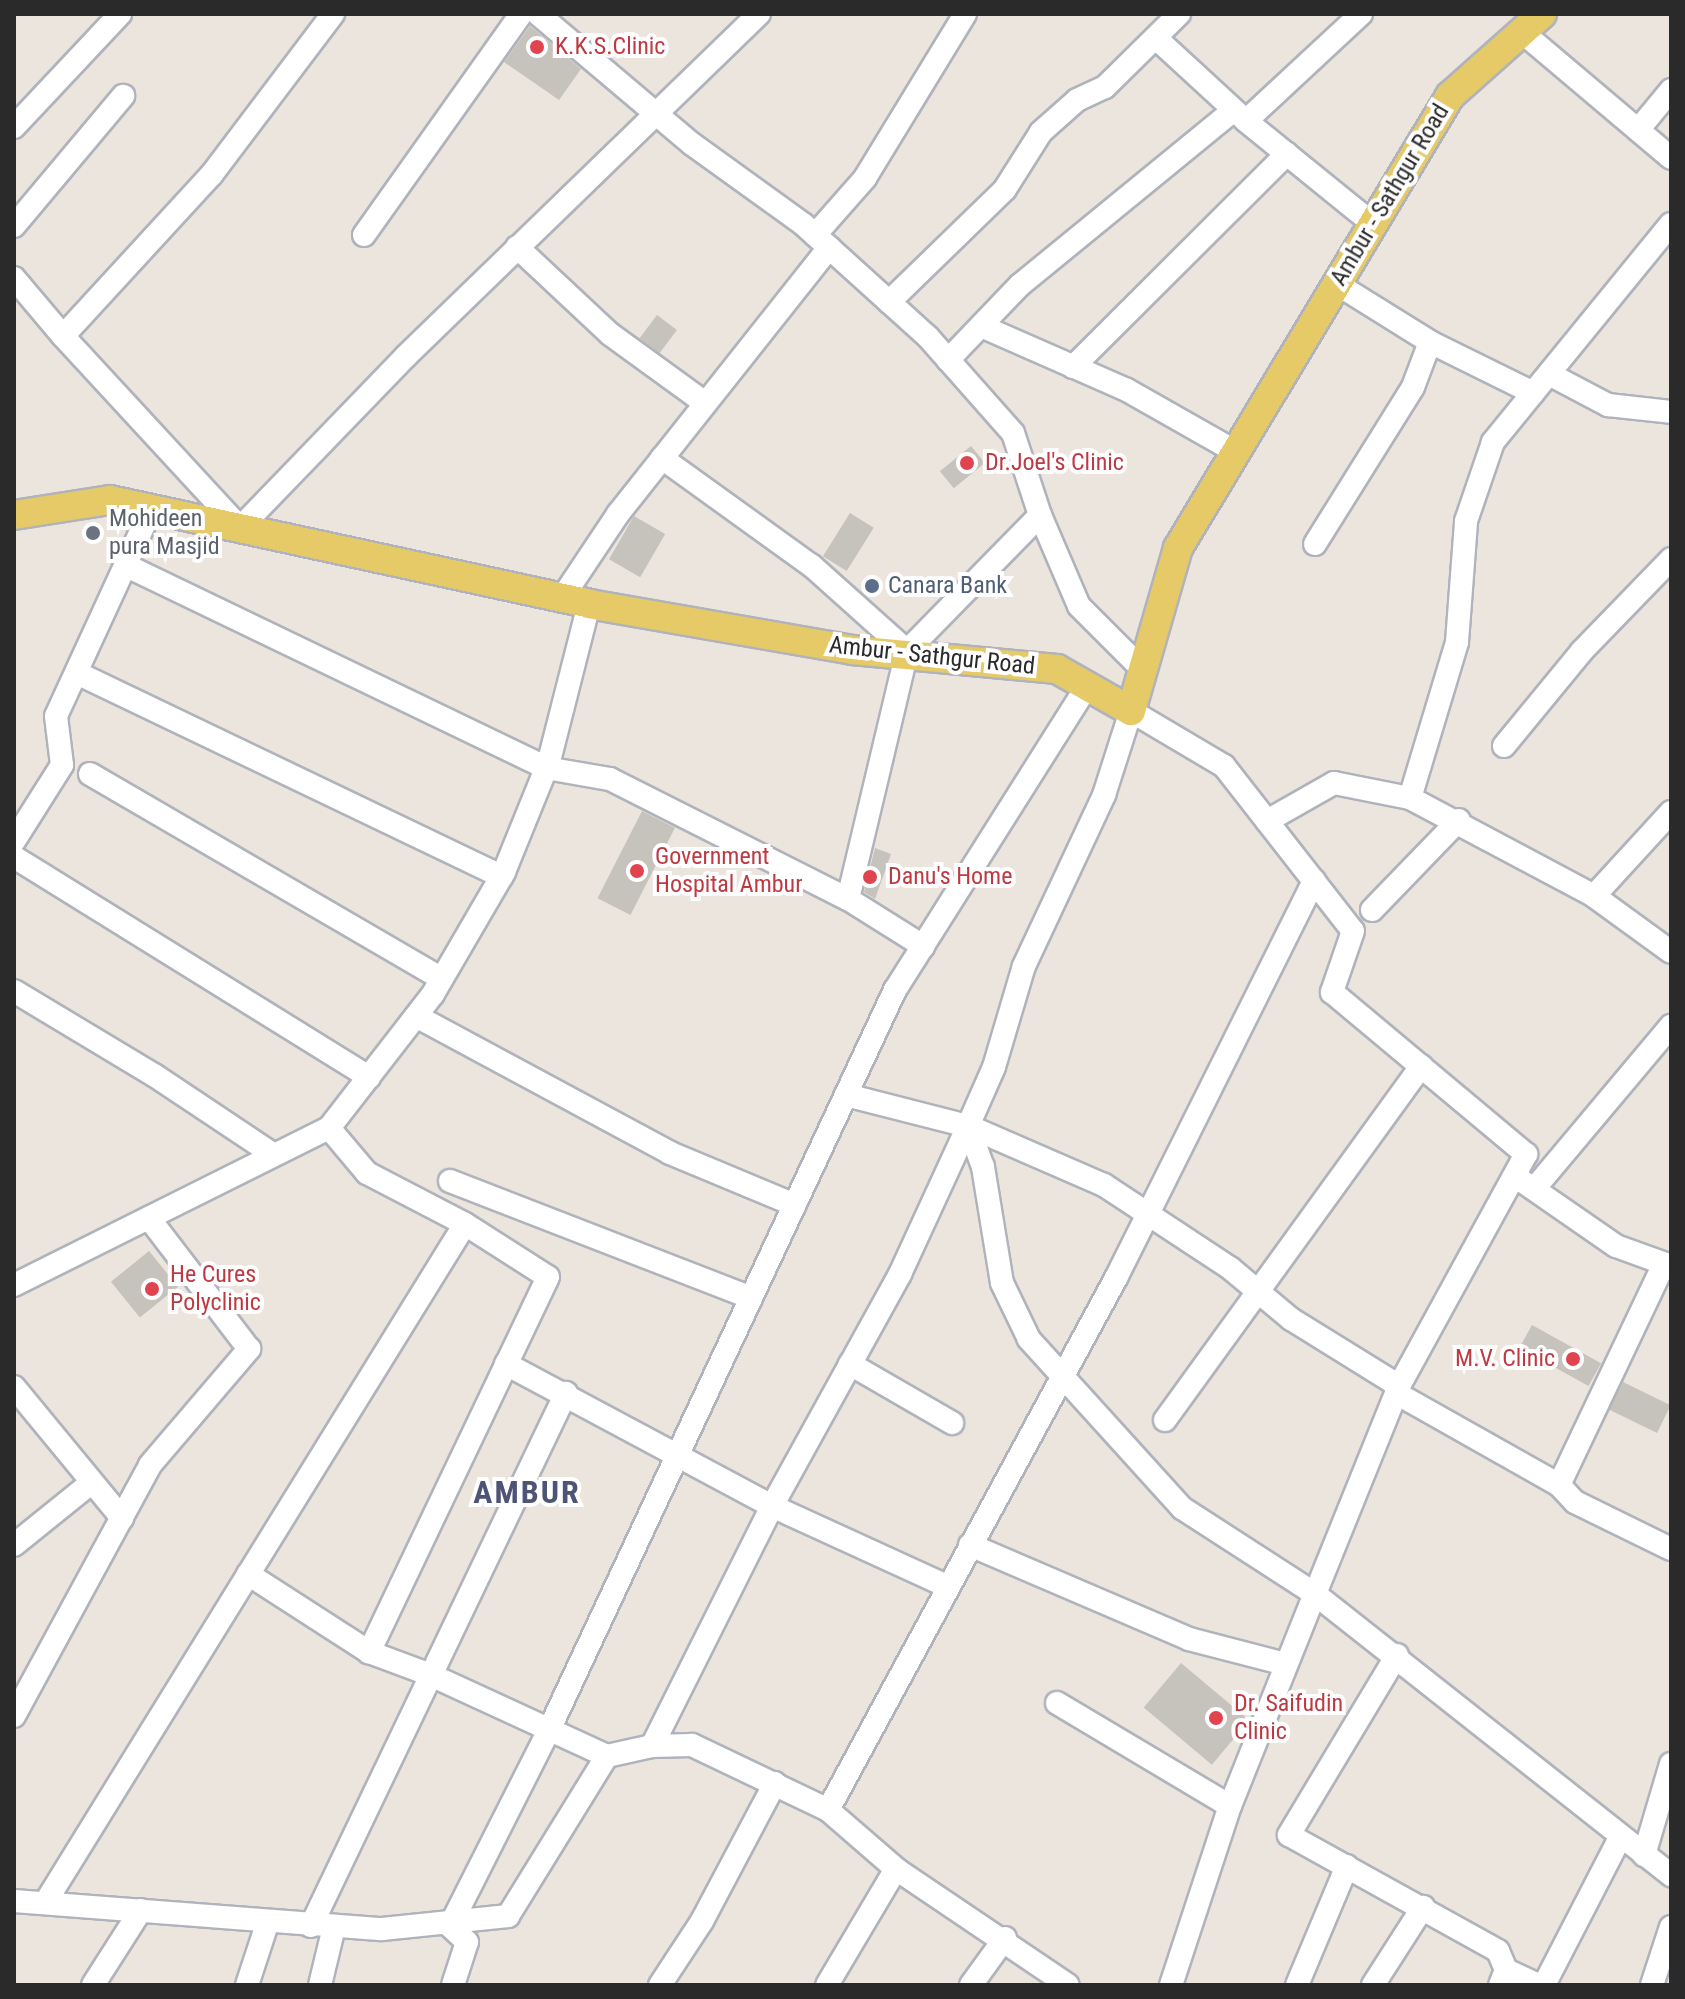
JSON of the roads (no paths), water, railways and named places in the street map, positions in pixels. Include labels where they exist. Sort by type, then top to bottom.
[{"type":"main road","name":"Ambur - Sathgur Road","points":[[14,515],[110,500],[589,604],[852,650],[907,651],[1057,669],[1131,711],[1178,548],[1450,96],[1532,23]]},
{"type":"street","points":[[14,127],[120,14]]},
{"type":"street","points":[[63,336],[212,174],[333,14]]},
{"type":"street","points":[[364,235],[521,14]]},
{"type":"street","points":[[538,14],[562,20],[655,111],[822,241],[948,360],[1013,433],[1040,515],[1079,606],[1141,668]]},
{"type":"street","points":[[14,278],[63,336],[240,528],[517,247],[759,14]]},
{"type":"street","points":[[889,302],[1005,189],[1041,132],[1077,100],[1105,87],[1179,14]]},
{"type":"street","points":[[948,360],[1020,285],[1240,115],[1361,14]]},
{"type":"street","points":[[562,598],[822,241],[865,178],[960,16]]},
{"type":"street","points":[[1532,23],[1638,130],[1671,158]]},
{"type":"street","points":[[1157,39],[1240,115],[1373,224]]},
{"type":"street","points":[[1638,130],[1671,90]]},
{"type":"street","points":[[14,226],[123,96]]},
{"type":"street","points":[[1073,367],[1287,154]]},
{"type":"street","points":[[1410,798],[1457,642],[1466,521],[1493,442],[1671,224]]},
{"type":"street","points":[[517,247],[610,334],[705,403]]},
{"type":"street","points":[[1337,284],[1430,342],[1533,393]]},
{"type":"street","points":[[981,326],[1127,390],[1236,452]]},
{"type":"street","points":[[1315,544],[1396,417],[1430,342]]},
{"type":"street","points":[[1549,374],[1608,405],[1671,412]]},
{"type":"street","points":[[662,458],[812,566],[907,651]]},
{"type":"street","points":[[14,841],[62,765],[56,716],[151,509]]},
{"type":"street","points":[[848,899],[907,651],[1040,515]]},
{"type":"street","points":[[1504,746],[1582,651],[1671,559]]},
{"type":"street","points":[[125,565],[546,768],[610,779],[848,899],[923,946]]},
{"type":"street","points":[[14,1285],[329,1128],[442,979],[502,877],[546,768],[589,604]]},
{"type":"street","points":[[77,673],[502,877]]},
{"type":"street","points":[[450,1926],[549,1730],[895,990],[1087,686]]},
{"type":"street","points":[[652,1746],[772,1506],[900,1274],[994,1067],[1024,966],[1104,795],[1131,711],[1224,766],[1353,931],[1332,992],[1526,1154],[1398,1390],[1230,1806],[1171,1985]]},
{"type":"street","points":[[90,774],[442,979]]},
{"type":"street","points":[[1267,821],[1334,783],[1410,798],[1459,820],[1594,896],[1671,952]]},
{"type":"street","points":[[1594,896],[1670,809]]},
{"type":"street","points":[[1372,910],[1459,820]]},
{"type":"street","points":[[14,857],[369,1077]]},
{"type":"street","points":[[828,1810],[1146,1218],[1314,881]]},
{"type":"street","points":[[14,991],[154,1075],[274,1155]]},
{"type":"street","points":[[416,1016],[670,1153],[795,1205]]},
{"type":"street","points":[[1534,1189],[1671,1026]]},
{"type":"street","points":[[1165,1420],[1256,1290],[1421,1066]]},
{"type":"street","points":[[846,1095],[968,1126],[1104,1185],[1146,1218],[1256,1290],[1291,1319],[1398,1390],[1559,1485],[1575,1502],[1671,1549]]},
{"type":"street","points":[[968,1126],[983,1167],[1002,1283],[1029,1339],[1061,1379],[1182,1508],[1315,1594],[1397,1655],[1620,1838],[1671,1875]]},
{"type":"street","points":[[329,1128],[367,1173],[465,1224],[548,1277],[369,1652]]},
{"type":"street","points":[[1514,1175],[1616,1246],[1668,1265],[1559,1485]]},
{"type":"street","points":[[450,1181],[751,1298]]},
{"type":"street","points":[[14,1716],[150,1465],[249,1349],[149,1218]]},
{"type":"street","points":[[45,1903],[465,1224]]},
{"type":"street","points":[[506,1364],[566,1393],[772,1506],[947,1586]]},
{"type":"street","points":[[850,1364],[952,1423]]},
{"type":"street","points":[[14,1387],[122,1518]]},
{"type":"street","points":[[320,1985],[322,1926],[431,1675],[566,1393]]},
{"type":"street","points":[[14,1545],[92,1482]]},
{"type":"street","points":[[970,1545],[1189,1639],[1286,1664]]},
{"type":"street","points":[[248,1574],[369,1652],[431,1675],[607,1756],[652,1746],[692,1745],[775,1783],[828,1810],[896,1869],[1005,1938],[1068,1985]]},
{"type":"street","points":[[1397,1655],[1289,1835],[1498,1951],[1503,1978],[1541,1985],[1620,1838]]},
{"type":"street","points":[[1057,1703],[1230,1806]]},
{"type":"street","points":[[14,1901],[322,1926],[450,1926],[508,1916],[607,1756]]},
{"type":"street","points":[[1644,1855],[1671,1764]]},
{"type":"street","points":[[660,1985],[702,1921],[775,1783]]},
{"type":"street","points":[[1297,1985],[1347,1866]]},
{"type":"street","points":[[827,1985],[896,1869]]},
{"type":"street","points":[[1373,1985],[1423,1907]]},
{"type":"street","points":[[93,1985],[141,1910]]},
{"type":"street","points":[[247,1985],[268,1921]]},
{"type":"street","points":[[450,1926],[467,1942],[453,1985]]},
{"type":"street","points":[[1652,1985],[1671,1927]]},
{"type":"street","points":[[971,1985],[1005,1938]]},
{"type":"place","name":"K.K.S.Clinic","points":[[537,47]]},
{"type":"place","name":"Dr.Joel's Clinic","points":[[967,463]]},
{"type":"place","name":"Mohideen pura Masjid","points":[[93,533]]},
{"type":"place","name":"Canara Bank","points":[[872,586]]},
{"type":"place","name":"Government Hospital Ambur","points":[[637,871]]},
{"type":"place","name":"Danu's Home","points":[[870,877]]},
{"type":"place","name":"He Cures Polyclinic","points":[[152,1289]]},
{"type":"place","name":"M.V. Clinic","points":[[1573,1359]]},
{"type":"place","name":"Dr. Saifudin Clinic","points":[[1216,1718]]},
{"type":"district","name":"AMBUR","points":[[527,1492]]}]
